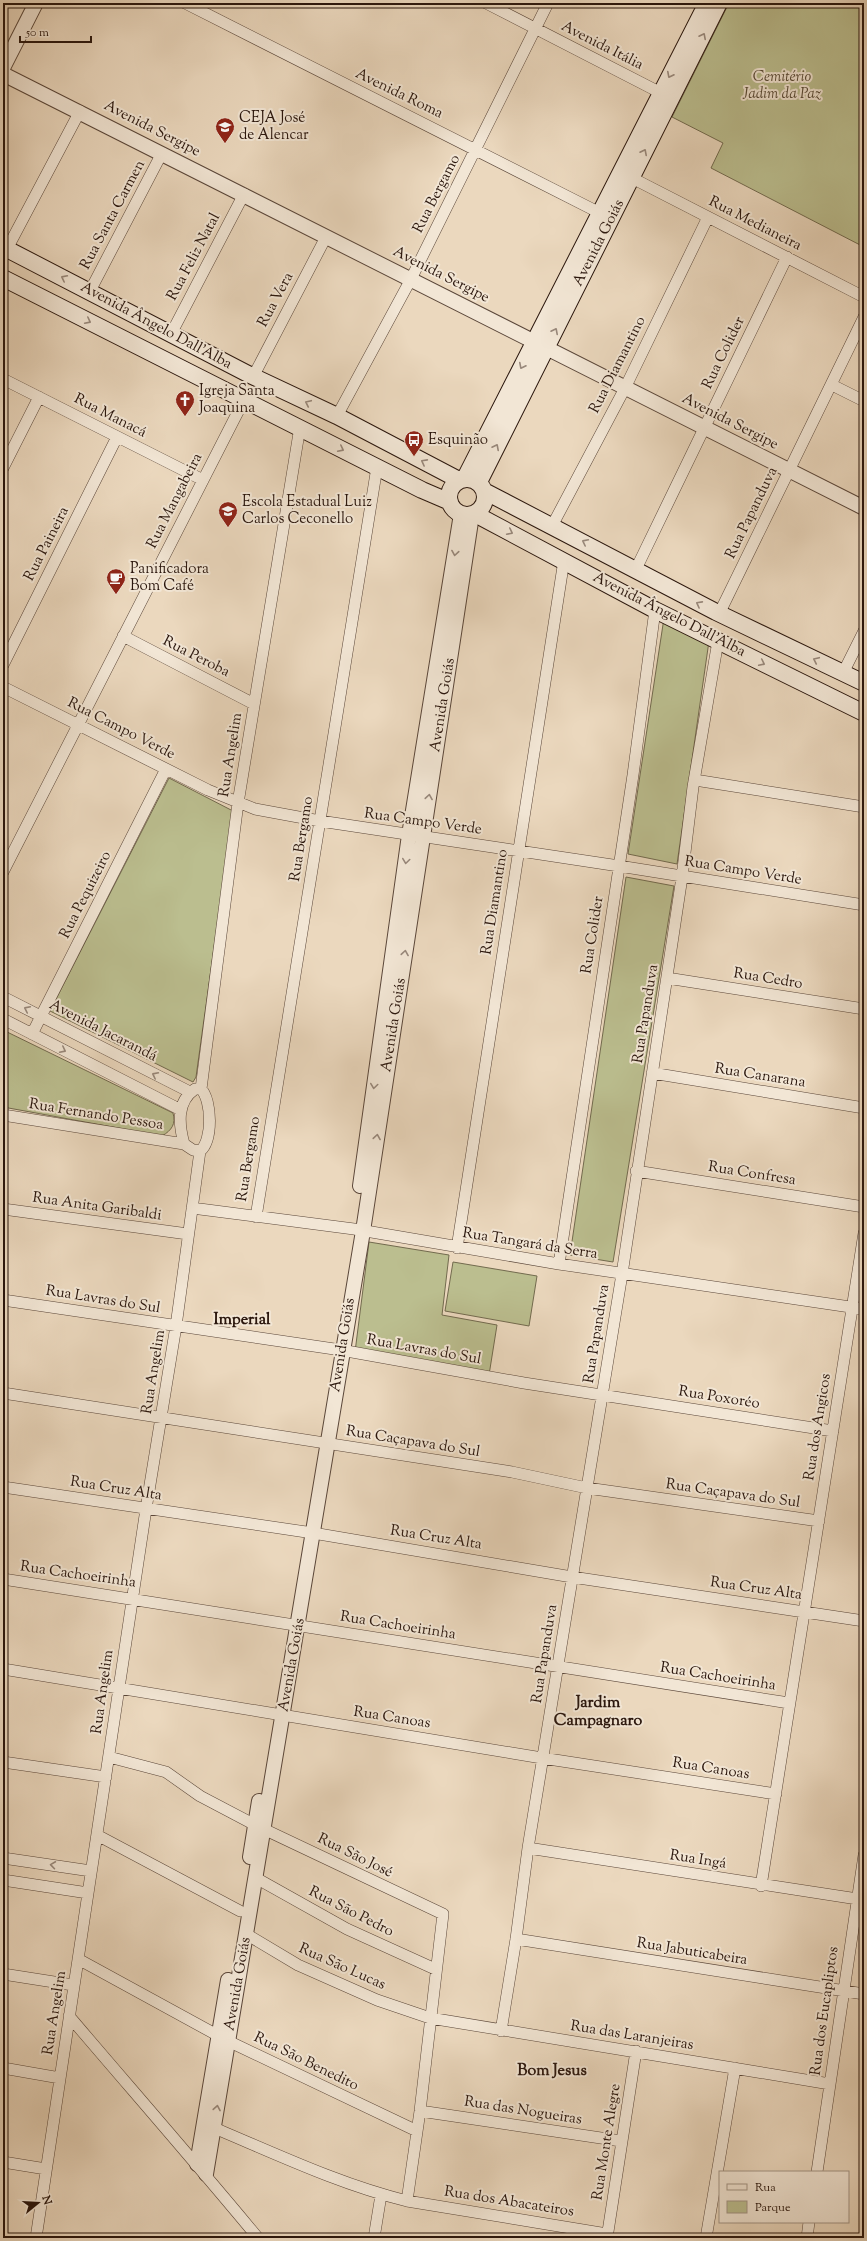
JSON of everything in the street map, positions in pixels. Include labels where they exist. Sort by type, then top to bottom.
[{"type":"main road","name":"Avenida Goiás","points":[[472,483],[540,345],[600,212],[707,3]]},
{"type":"main road","name":"Avenida Goiás","points":[[540,345],[632,178],[719,3]]},
{"type":"main road","name":"Avenida Ângelo Dall'Alba","points":[[5,248],[253,377],[337,416],[472,483],[719,614],[864,683]]},
{"type":"main road","name":"Avenida Ângelo Dall'Alba","points":[[3,278],[376,467],[450,502]]},
{"type":"main road","points":[[244,400],[244,391],[253,377]]},
{"type":"main road","points":[[472,483],[484,505],[470,514],[454,509],[450,502],[451,488],[472,483]]},
{"type":"main road","name":"Avenida Ângelo Dall'Alba","points":[[470,514],[564,560],[655,610],[864,713]]},
{"type":"main road","points":[[655,610],[657,603],[662,597],[679,593]]},
{"type":"street","points":[[3,68],[34,3]]},
{"type":"street","name":"Avenida Roma","points":[[185,3],[476,148],[600,212]]},
{"type":"street","name":"Avenida Itália","points":[[486,3],[661,93]]},
{"type":"street","name":"Rua Bergamo","points":[[337,416],[411,279],[548,3]]},
{"type":"street","name":"Avenida Sergipe","points":[[3,74],[80,111],[326,237],[864,508]]},
{"type":"street","points":[[5,248],[80,111]]},
{"type":"street","name":"Rua Santa Carmen","points":[[90,291],[162,153]]},
{"type":"street","name":"Rua Medianeira","points":[[632,178],[864,297]]},
{"type":"street","name":"Rua Feliz Natal","points":[[171,334],[244,194]]},
{"type":"street","name":"Rua Diamantino","points":[[552,526],[625,388],[708,217]]},
{"type":"street","name":"Rua Vera","points":[[253,377],[326,237]]},
{"type":"street","name":"Rua Colider","points":[[636,569],[787,257]]},
{"type":"street","name":"Rua Papanduva","points":[[719,614],[864,317]]},
{"type":"street","name":"Rua Manacá","points":[[3,379],[203,480]]},
{"type":"street","points":[[832,385],[864,400]]},
{"type":"street","points":[[3,468],[39,397]]},
{"type":"street","name":"Rua Mangabeira","points":[[3,872],[244,400]]},
{"type":"street","name":"Rua Angelim","points":[[36,2238],[146,1509],[176,1326],[200,1151],[206,1143],[209,1112],[208,1100],[196,1090],[238,803],[300,428]]},
{"type":"street","name":"Rua Paineira","points":[[3,666],[117,436]]},
{"type":"street","name":"Rua Bergamo","points":[[256,1217],[264,1158],[320,821],[376,467]]},
{"type":"street","name":"Avenida Goiás","points":[[201,2169],[223,2038],[240,1911],[260,1826],[324,1444],[337,1350],[358,1230],[416,836],[470,514]]},
{"type":"street","name":"Rua Diamantino","points":[[457,1248],[564,560]]},
{"type":"street","name":"Rua Colider","points":[[559,1264],[619,866],[655,610]]},
{"type":"street","points":[[843,673],[864,631]]},
{"type":"street","name":"Rua Peroba","points":[[124,636],[254,704]]},
{"type":"street","name":"Rua Papanduva","points":[[501,2031],[542,1758],[588,1488],[622,1274],[636,1171],[682,877],[695,780],[718,641]]},
{"type":"street","name":"Rua Campo Verde","points":[[3,687],[166,769],[238,803],[255,809],[320,821],[864,905]]},
{"type":"street","name":"Rua Pequizeiro","points":[[32,1034],[166,769]]},
{"type":"street","points":[[695,780],[864,808]]},
{"type":"street","name":"Rua Cedro","points":[[667,978],[864,1009]]},
{"type":"street","name":"Avenida Jacarandá","points":[[3,997],[196,1090]]},
{"type":"street","points":[[3,1019],[181,1110]]},
{"type":"street","name":"Rua Canarana","points":[[652,1073],[864,1108]]},
{"type":"street","points":[[184,1144],[180,1125],[181,1110],[184,1099],[196,1090]]},
{"type":"street","name":"Rua Fernando Pessoa","points":[[3,1115],[184,1144],[193,1150],[200,1151]]},
{"type":"street","name":"Rua Confresa","points":[[636,1171],[864,1207]]},
{"type":"street","name":"Rua Tangará da Serra","points":[[192,1208],[358,1230],[457,1248],[622,1274],[864,1309]]},
{"type":"street","name":"Rua Anita Garibaldi","points":[[3,1209],[188,1234]]},
{"type":"street","name":"Rua dos Angicos","points":[[761,1886],[864,1233]]},
{"type":"street","name":"Rua Lavras do Sul","points":[[3,1300],[337,1350],[524,1383],[602,1395]]},
{"type":"street","name":"Rua Caçapava do Sul","points":[[3,1393],[512,1472],[588,1488],[819,1521]]},
{"type":"street","name":"Rua Poxoréo","points":[[602,1395],[833,1431]]},
{"type":"street","name":"Rua Cruz Alta","points":[[3,1487],[309,1533],[572,1577],[864,1621]]},
{"type":"street","name":"Rua Cachoeirinha","points":[[3,1579],[133,1598],[789,1703]]},
{"type":"street","name":"Rua Canoas","points":[[3,1669],[542,1758],[776,1794]]},
{"type":"street","name":"Rua São José","points":[[109,1757],[166,1772],[200,1796],[443,1914],[435,1969]]},
{"type":"street","points":[[3,1762],[106,1777]]},
{"type":"street","name":"Avenida Goiás","points":[[223,2038],[246,1934],[256,1878],[260,1826]]},
{"type":"street","points":[[97,1836],[240,1911]]},
{"type":"street","name":"Rua Ingá","points":[[528,1848],[761,1886],[860,1899]]},
{"type":"street","name":"Rua dos Eucapliptos","points":[[817,2171],[843,1991],[860,1899],[864,1855]]},
{"type":"street","points":[[3,1858],[92,1871]]},
{"type":"street","name":"Rua São Pedro","points":[[256,1878],[347,1929],[435,1969]]},
{"type":"street","points":[[3,1880],[88,1893]]},
{"type":"street","name":"Rua São Lucas","points":[[246,1934],[298,1965],[377,2000],[430,2018]]},
{"type":"street","name":"Rua Jabuticabeira","points":[[516,1939],[864,1994]]},
{"type":"street","name":"Rua São Benedito","points":[[78,1958],[223,2038],[417,2131]]},
{"type":"street","points":[[406,2201],[420,2111],[435,1969]]},
{"type":"street","points":[[3,1974],[74,1985]]},
{"type":"street","points":[[69,2016],[163,2128],[201,2169],[258,2238]]},
{"type":"street","name":"Rua das Laranjeiras","points":[[430,2018],[501,2031],[636,2051],[830,2084]]},
{"type":"street","name":"Rua Monte Alegre","points":[[607,2236],[636,2051]]},
{"type":"street","points":[[3,2068],[60,2078]]},
{"type":"street","points":[[706,2238],[735,2068]]},
{"type":"street","name":"Rua das Nogueiras","points":[[420,2111],[621,2141]]},
{"type":"street","name":"Rua dos Abacateiros","points":[[208,2126],[304,2166],[381,2195],[406,2201],[607,2236]]},
{"type":"street","points":[[3,2162],[46,2169]]},
{"type":"street","points":[[374,2238],[381,2195]]},
{"type":"street","points":[[807,2238],[809,2223]]},
{"type":"green space","name":"Cemitério Jadim da Paz","points":[[729,3],[864,3],[864,247],[711,168],[723,143],[672,117]]},
{"type":"green space","points":[[664,618],[709,641],[677,864],[628,854]]},
{"type":"green space","points":[[169,778],[233,811],[196,1077],[193,1082],[50,1011]]},
{"type":"green space","points":[[626,877],[674,886],[613,1262],[570,1255]]},
{"type":"green space","points":[[3,1030],[173,1113],[174,1120],[172,1126],[162,1136],[3,1107]]},
{"type":"green space","points":[[369,1242],[449,1255],[442,1315],[497,1325],[489,1375],[355,1352]]},
{"type":"green space","points":[[453,1262],[537,1276],[529,1326],[445,1311]]},
{"type":"place","name":"CEJA José de Alencar","points":[[225,144]]},
{"type":"place","name":"Igreja Santa Joaquina","points":[[185,417]]},
{"type":"place","name":"Esquinão","points":[[414,457]]},
{"type":"place","name":"Escola Estadual Luiz Carlos Ceconello","points":[[228,528]]},
{"type":"place","name":"Panificadora Bom Café","points":[[116,595]]},
{"type":"district","name":"Imperial","points":[[242,1320]]},
{"type":"district","name":"Jardim Campagnaro","points":[[598,1712]]},
{"type":"district","name":"Bom Jesus","points":[[552,2071]]}]
